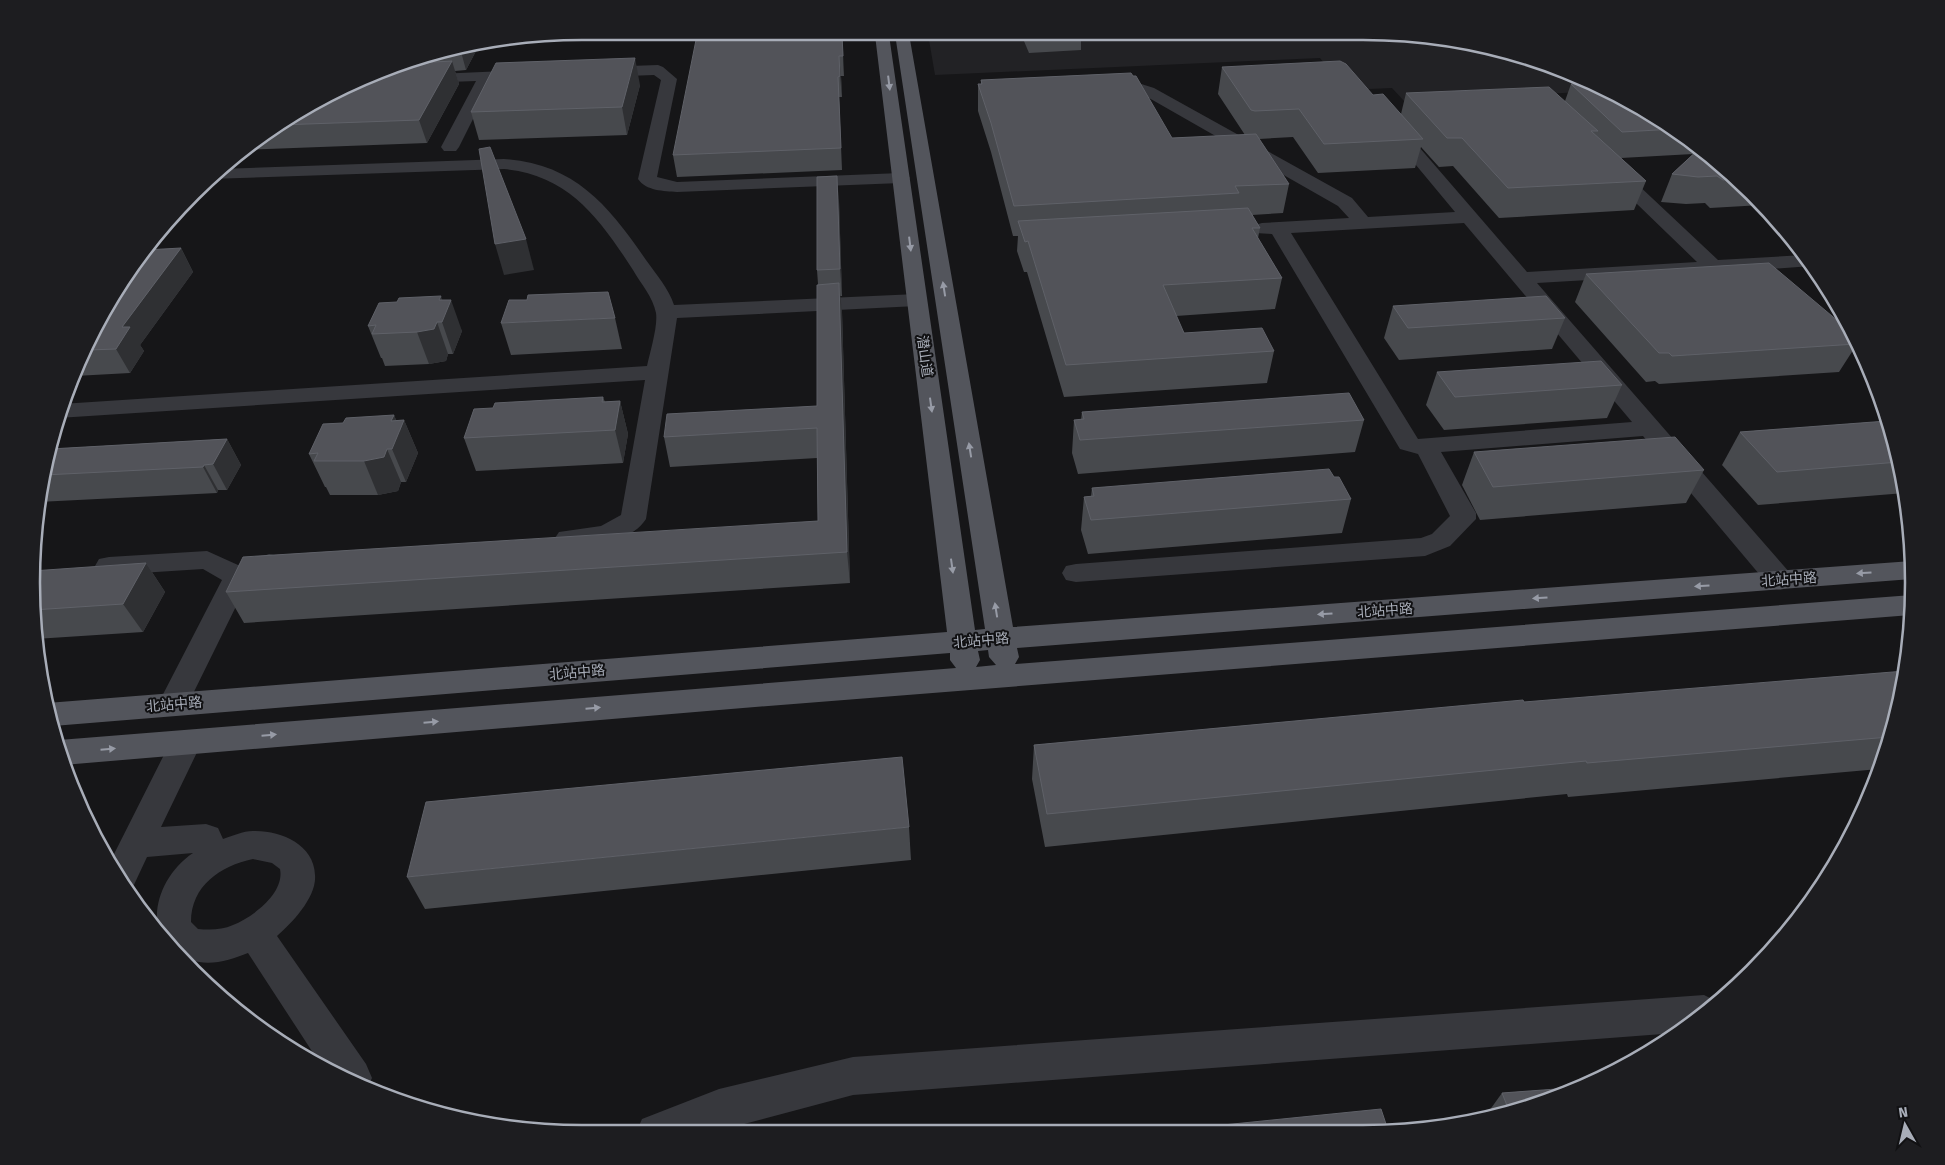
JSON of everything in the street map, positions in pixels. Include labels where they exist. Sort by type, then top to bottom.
[{"type":"main road","name":"潜山道","points":[[883,40],[967,678]]},
{"type":"main road","name":"潜山道","points":[[903,40],[1007,675]]},
{"type":"main road","name":"北站中路","points":[[56,714],[1905,571]]},
{"type":"main road","points":[[67,752],[967,678],[1904,606]]},
{"type":"street","points":[[582,73],[658,70],[669,79],[647,179],[652,183],[677,187],[901,178]]},
{"type":"street","points":[[407,79],[544,74]]},
{"type":"street","points":[[450,147],[486,76]]},
{"type":"street","points":[[1093,87],[1122,86],[1148,91],[1345,202],[1363,223]]},
{"type":"street","points":[[1380,113],[1780,580]]},
{"type":"street","points":[[1600,158],[1728,280]]},
{"type":"street","points":[[224,175],[504,164],[539,169],[571,184],[594,204],[662,299],[666,312],[658,372],[633,519],[622,528],[601,536],[542,540]]},
{"type":"street","points":[[1239,230],[1469,217]]},
{"type":"street","points":[[1278,228],[1409,444],[1417,447],[1650,428]]},
{"type":"street","points":[[1522,278],[1800,262]]},
{"type":"street","points":[[666,312],[917,300]]},
{"type":"street","points":[[68,410],[658,372]]},
{"type":"street","points":[[1076,573],[1424,547],[1441,540],[1463,519],[1464,513],[1426,446]]},
{"type":"street","points":[[173,704],[238,576],[287,555]]},
{"type":"street","points":[[90,567],[207,560],[238,576]]},
{"type":"street","points":[[123,871],[186,742]]},
{"type":"street","points":[[137,843],[206,838],[212,858]]},
{"type":"street","points":[[252,844],[271,845],[286,851],[295,861],[298,875],[295,890],[286,906],[273,920],[255,933],[236,942],[216,946],[198,946],[184,940],[174,930],[171,917],[178,894],[195,872],[212,858],[232,849],[252,844]]},
{"type":"street","points":[[255,933],[347,1071]]},
{"type":"street","points":[[675,1125],[719,1109],[853,1076],[1692,1014]]},
{"type":"shaded area","points":[[929,40],[1362,40],[1398,41],[1468,50],[1503,58],[1537,69],[1592,91],[1404,101],[1392,88],[1346,90],[1320,58],[935,75]]},
{"type":"building","points":[[696,40],[842,40],[843,56],[839,56],[840,76],[838,77],[841,148],[673,155]]},
{"type":"building","points":[[635,58],[622,107],[471,112],[496,63]]},
{"type":"building","points":[[452,61],[419,120],[292,125],[343,96],[375,81],[429,62]]},
{"type":"building","points":[[1340,61],[1346,64],[1373,95],[1383,94],[1423,139],[1324,144],[1299,109],[1251,110],[1222,67]]},
{"type":"building","points":[[1131,73],[1133,76],[1136,76],[1172,138],[1256,134],[1289,184],[1235,186],[1239,193],[1014,206],[978,84],[982,84],[981,80]]},
{"type":"building","points":[[1571,84],[1576,84],[1602,96],[1662,130],[1622,132]]},
{"type":"building","points":[[1549,87],[1598,131],[1591,131],[1646,181],[1508,188],[1462,138],[1447,138],[1406,93]]},
{"type":"building","points":[[490,147],[526,239],[495,244],[479,149]]},
{"type":"building","points":[[1694,153],[1725,180],[1717,176],[1698,177],[1672,174]]},
{"type":"building","points":[[837,176],[840,269],[817,270],[817,177]]},
{"type":"building","points":[[1248,208],[1260,228],[1252,228],[1282,278],[1163,285],[1184,333],[1262,328],[1274,351],[1066,365],[1028,241],[1025,242],[1018,221]]},
{"type":"building","points":[[181,248],[122,327],[130,327],[116,349],[93,350],[131,281],[154,250]]},
{"type":"building","points":[[1769,263],[1837,320],[1850,344],[1672,356],[1669,353],[1659,353],[1586,274]]},
{"type":"building","points":[[839,283],[847,552],[226,592],[243,557],[818,521],[817,428],[664,437],[667,414],[817,406],[817,285]]},
{"type":"building","points":[[608,292],[615,318],[501,323],[509,300],[527,300],[528,295]]},
{"type":"building","points":[[441,296],[439,300],[451,300],[442,322],[437,322],[434,329],[417,332],[372,334],[376,325],[368,326],[379,303],[397,302],[399,298]]},
{"type":"building","points":[[1546,296],[1565,318],[1408,328],[1393,306]]},
{"type":"building","points":[[1601,361],[1622,385],[1455,397],[1437,372]]},
{"type":"building","points":[[1349,393],[1364,420],[1080,440],[1074,420],[1084,419],[1082,412]]},
{"type":"building","points":[[603,397],[602,402],[620,401],[615,430],[464,438],[474,409],[493,408],[495,403]]},
{"type":"building","points":[[394,415],[391,421],[404,420],[392,449],[387,449],[384,457],[364,461],[314,461],[318,453],[309,454],[323,424],[343,423],[346,418]]},
{"type":"building","points":[[1880,421],[1892,463],[1777,472],[1740,432]]},
{"type":"building","points":[[1675,437],[1704,470],[1493,487],[1474,452]]},
{"type":"building","points":[[227,439],[213,464],[204,465],[203,467],[51,475],[56,449]]},
{"type":"building","points":[[1329,469],[1334,477],[1339,477],[1351,499],[1091,520],[1084,497],[1094,496],[1092,488]]},
{"type":"building","points":[[146,563],[123,604],[41,609],[40,570]]},
{"type":"building","points":[[1897,672],[1882,738],[1587,763],[1586,761],[1047,814],[1034,745],[1523,700],[1524,702]]},
{"type":"building","points":[[902,757],[909,827],[407,877],[426,802]]},
{"type":"building","points":[[1556,1089],[1507,1106],[1502,1093]]},
{"type":"building","points":[[1381,1109],[1386,1124],[1362,1125],[1223,1125]]}]
